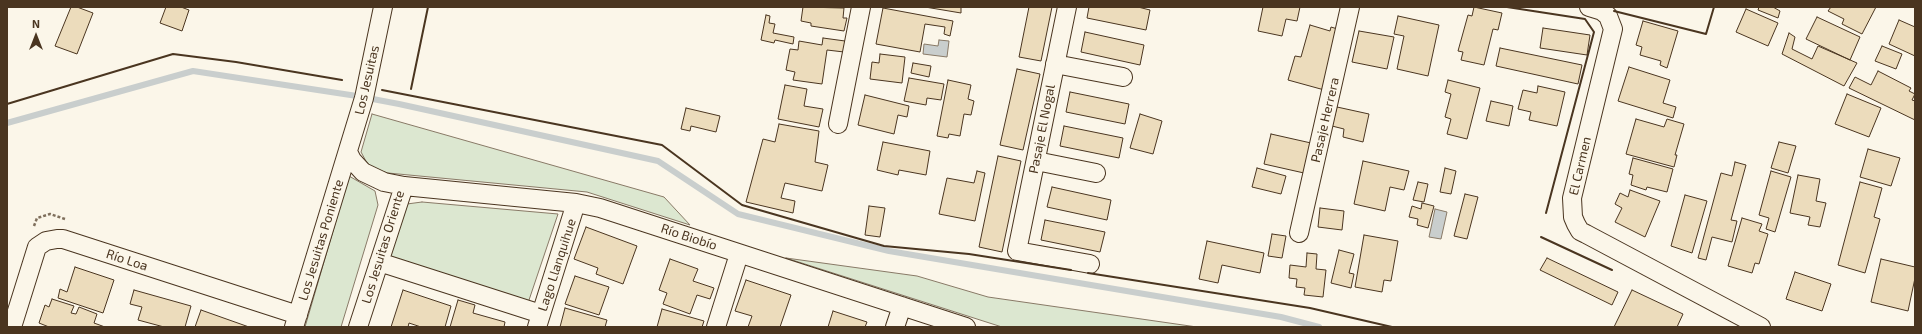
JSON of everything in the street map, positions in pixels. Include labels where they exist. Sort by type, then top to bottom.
[{"type":"street","name":"Los Jesuitas","points":[[348,152],[364,98],[383,7]]},
{"type":"street","points":[[838,124],[862,7]]},
{"type":"street","name":"Pasaje El Nogal","points":[[1067,7],[1017,251],[1090,264]]},
{"type":"street","name":"Pasaje Herrera","points":[[1299,233],[1350,7]]},
{"type":"street","name":"El Carmen","points":[[1593,7],[1602,10],[1608,16],[1613,29],[1572,198],[1573,217],[1576,224],[1580,231],[1761,327]]},
{"type":"street","points":[[1055,64],[1123,77]]},
{"type":"street","name":"Los Jesuitas Oriente","points":[[348,152],[352,160],[363,172],[384,182],[404,186],[358,327]]},
{"type":"street","name":"Los Jesuitas Poniente","points":[[296,321],[348,152]]},
{"type":"street","points":[[1036,161],[1096,173]]},
{"type":"street","name":"Río Biobío","points":[[404,186],[576,203],[622,215],[966,327]]},
{"type":"street","name":"Lago Llanquihue","points":[[539,321],[576,203]]},
{"type":"street","name":"Río Loa","points":[[12,327],[38,247],[46,241],[58,238],[296,321]]},
{"type":"street","points":[[716,327],[739,254]]},
{"type":"street","points":[[379,262],[539,321]]},
{"type":"street","points":[[895,327],[902,306]]},
{"type":"green space","points":[[372,114],[664,197],[690,225],[587,192],[388,173],[374,169],[367,163],[361,152]]},
{"type":"green space","points":[[349,176],[375,191],[378,205],[341,327],[305,327]]},
{"type":"green space","points":[[422,202],[558,214],[528,303],[384,258],[407,204]]},
{"type":"green space","points":[[786,258],[917,276],[988,297],[1197,327],[1002,327]]},
{"type":"shaded area","points":[[939,40],[949,41],[947,57],[923,54],[924,44],[938,46]]},
{"type":"shaded area","points":[[1435,209],[1447,212],[1441,239],[1429,237]]},
{"type":"building","points":[[71,7],[77,7],[93,13],[77,54],[55,46]]},
{"type":"building","points":[[166,7],[181,7],[189,10],[182,31],[160,23]]},
{"type":"building","points":[[803,7],[844,8],[843,18],[847,18],[844,31],[811,26],[811,23],[801,21]]},
{"type":"building","points":[[925,7],[961,7],[961,13]]},
{"type":"building","points":[[1029,7],[1052,7],[1041,61],[1019,57]]},
{"type":"building","points":[[1089,7],[1138,7],[1150,10],[1146,30],[1087,18]]},
{"type":"building","points":[[1263,7],[1300,7],[1297,21],[1286,19],[1282,36],[1258,31]]},
{"type":"building","points":[[1474,7],[1502,13],[1498,30],[1493,29],[1484,65],[1461,60],[1463,52],[1458,51],[1468,15],[1472,16]]},
{"type":"building","points":[[1759,7],[1773,7],[1780,11],[1778,18],[1758,10]]},
{"type":"building","points":[[1831,7],[1876,7],[1862,34],[1842,24],[1844,19],[1828,11]]},
{"type":"building","points":[[883,8],[953,21],[950,36],[944,34],[945,27],[925,24],[920,52],[876,44]]},
{"type":"building","points":[[1746,9],[1778,23],[1768,46],[1736,32]]},
{"type":"building","points":[[766,15],[770,16],[769,23],[775,24],[773,33],[794,37],[793,44],[775,40],[774,43],[761,40]]},
{"type":"building","points":[[1398,16],[1439,25],[1428,76],[1397,69],[1404,36],[1394,34]]},
{"type":"building","points":[[1817,17],[1860,37],[1850,60],[1806,39]]},
{"type":"building","points":[[1899,20],[1915,27],[1915,56],[1889,44]]},
{"type":"building","points":[[1643,21],[1678,31],[1667,68],[1660,65],[1661,61],[1640,55],[1642,47],[1636,45]]},
{"type":"building","points":[[1310,25],[1330,31],[1331,27],[1344,31],[1328,91],[1288,80],[1295,56],[1301,57]]},
{"type":"building","points":[[1543,28],[1590,35],[1587,55],[1540,48]]},
{"type":"building","points":[[1359,31],[1394,37],[1387,69],[1352,62]]},
{"type":"building","points":[[1085,32],[1144,45],[1140,65],[1081,52]]},
{"type":"building","points":[[1789,33],[1795,37],[1792,49],[1812,59],[1818,46],[1857,63],[1844,86],[1782,54]]},
{"type":"building","points":[[823,38],[845,41],[844,52],[827,50],[822,84],[793,80],[795,72],[786,70],[790,49],[798,50],[799,41],[822,45]]},
{"type":"building","points":[[1882,46],[1902,54],[1896,69],[1875,61]]},
{"type":"building","points":[[1500,48],[1582,65],[1578,84],[1496,66]]},
{"type":"building","points":[[880,54],[905,57],[902,83],[870,79],[872,62],[879,63]]},
{"type":"building","points":[[913,63],[931,66],[929,77],[911,73]]},
{"type":"building","points":[[1629,67],[1670,80],[1663,103],[1676,107],[1673,118],[1618,101]]},
{"type":"building","points":[[1017,69],[1040,74],[1023,150],[1000,145]]},
{"type":"building","points":[[1878,71],[1911,88],[1909,91],[1915,94],[1912,100],[1915,101],[1915,120],[1849,88],[1855,77],[1871,85]]},
{"type":"building","points":[[909,78],[944,84],[941,100],[927,98],[926,105],[904,101]]},
{"type":"building","points":[[948,80],[971,85],[968,99],[974,101],[971,115],[964,114],[960,136],[949,134],[948,138],[937,136]]},
{"type":"building","points":[[1448,80],[1480,88],[1467,139],[1447,134],[1451,119],[1445,117],[1451,94],[1445,92]]},
{"type":"building","points":[[785,85],[807,89],[804,106],[823,109],[819,127],[778,119]]},
{"type":"building","points":[[1538,86],[1565,92],[1557,126],[1529,120],[1531,112],[1518,109],[1523,90],[1537,93]]},
{"type":"building","points":[[1070,92],[1129,104],[1125,124],[1066,112]]},
{"type":"building","points":[[1847,94],[1881,108],[1869,137],[1835,124]]},
{"type":"building","points":[[865,95],[909,106],[907,117],[898,115],[894,134],[858,125]]},
{"type":"building","points":[[1491,101],[1513,106],[1509,126],[1486,121]]},
{"type":"building","points":[[1337,107],[1369,114],[1363,142],[1343,137],[1344,129],[1332,126]]},
{"type":"building","points":[[686,108],[720,116],[716,132],[691,126],[690,131],[681,129]]},
{"type":"building","points":[[1140,114],[1162,121],[1153,154],[1130,148]]},
{"type":"building","points":[[1636,119],[1664,127],[1667,119],[1684,124],[1675,155],[1677,155],[1674,167],[1626,154]]},
{"type":"building","points":[[779,124],[819,131],[815,162],[828,165],[822,191],[785,183],[781,198],[795,201],[793,213],[746,202],[763,139],[775,142]]},
{"type":"building","points":[[1064,126],[1123,138],[1119,158],[1060,146]]},
{"type":"building","points":[[1271,134],[1311,143],[1304,173],[1264,164]]},
{"type":"building","points":[[883,142],[930,151],[926,175],[899,170],[898,175],[877,170]]},
{"type":"building","points":[[1779,142],[1796,146],[1788,173],[1771,168]]},
{"type":"building","points":[[1868,149],[1900,158],[1891,186],[1860,177]]},
{"type":"building","points":[[998,156],[1021,161],[1002,252],[979,247]]},
{"type":"building","points":[[1633,158],[1673,169],[1667,192],[1647,187],[1646,190],[1631,185],[1633,175],[1629,174]]},
{"type":"building","points":[[1363,161],[1409,171],[1404,190],[1390,187],[1385,211],[1354,204]]},
{"type":"building","points":[[1735,162],[1746,165],[1731,220],[1737,221],[1732,242],[1712,237],[1706,260],[1698,258],[1721,173],[1732,176]]},
{"type":"building","points":[[1257,168],[1286,176],[1281,194],[1252,187]]},
{"type":"building","points":[[1445,168],[1456,171],[1451,194],[1440,192]]},
{"type":"building","points":[[977,171],[985,173],[975,221],[939,214],[947,178],[974,183]]},
{"type":"building","points":[[1771,171],[1791,177],[1775,232],[1766,229],[1769,218],[1759,215]]},
{"type":"building","points":[[1798,175],[1820,179],[1816,201],[1826,203],[1820,227],[1808,225],[1810,217],[1790,213]]},
{"type":"building","points":[[1418,182],[1428,184],[1424,202],[1413,200]]},
{"type":"building","points":[[1860,182],[1882,188],[1874,217],[1880,219],[1865,273],[1838,265]]},
{"type":"building","points":[[1052,187],[1111,200],[1107,220],[1047,207]]},
{"type":"building","points":[[1630,190],[1660,201],[1645,237],[1615,222],[1622,208],[1615,204],[1620,193],[1628,197]]},
{"type":"building","points":[[1465,194],[1478,197],[1467,239],[1454,236]]},
{"type":"building","points":[[1685,195],[1707,201],[1692,253],[1671,246]]},
{"type":"building","points":[[1422,203],[1434,206],[1428,228],[1417,225],[1418,219],[1409,217],[1412,206],[1421,209]]},
{"type":"building","points":[[869,206],[885,208],[880,237],[865,235]]},
{"type":"building","points":[[1320,208],[1344,211],[1342,230],[1318,227]]},
{"type":"building","points":[[1742,218],[1762,224],[1759,231],[1768,234],[1759,264],[1755,263],[1752,273],[1728,266]]},
{"type":"building","points":[[1045,220],[1105,232],[1100,252],[1041,240]]},
{"type":"building","points":[[586,227],[637,246],[623,284],[596,274],[598,268],[574,259]]},
{"type":"building","points":[[1272,234],[1286,236],[1282,258],[1268,256]]},
{"type":"building","points":[[1364,235],[1398,241],[1391,281],[1384,280],[1382,292],[1355,287]]},
{"type":"building","points":[[1207,241],[1264,253],[1260,273],[1222,265],[1218,283],[1199,279]]},
{"type":"building","points":[[1339,250],[1354,254],[1349,273],[1354,274],[1351,288],[1331,283]]},
{"type":"building","points":[[1307,253],[1317,254],[1316,269],[1326,270],[1323,297],[1304,295],[1305,288],[1296,287],[1297,279],[1289,278],[1290,265],[1306,267]]},
{"type":"building","points":[[1547,258],[1618,292],[1612,305],[1540,270]]},
{"type":"building","points":[[670,259],[698,269],[693,281],[714,288],[710,299],[697,295],[690,314],[663,304],[667,293],[659,290]]},
{"type":"building","points":[[1881,259],[1915,267],[1915,278],[1908,311],[1871,302]]},
{"type":"building","points":[[75,267],[114,280],[103,313],[58,298],[60,289],[67,292]]},
{"type":"building","points":[[1795,272],[1831,284],[1822,311],[1786,299]]},
{"type":"building","points":[[575,276],[609,287],[599,315],[565,304]]},
{"type":"building","points":[[746,280],[791,295],[780,327],[748,327],[752,316],[735,311]]},
{"type":"building","points":[[134,290],[191,306],[185,327],[164,327],[138,320],[142,307],[130,304]]},
{"type":"building","points":[[403,290],[451,306],[445,327],[421,327],[409,323],[408,327],[391,327]]},
{"type":"building","points":[[1632,290],[1683,314],[1677,327],[1614,327]]},
{"type":"building","points":[[52,299],[74,306],[71,313],[76,314],[79,307],[97,314],[94,323],[105,327],[49,327],[39,323],[45,305],[49,307]]},
{"type":"building","points":[[458,300],[475,305],[473,313],[505,322],[504,327],[450,327]]},
{"type":"building","points":[[565,308],[607,320],[605,327],[560,327]]},
{"type":"building","points":[[662,309],[704,321],[702,327],[657,327]]},
{"type":"building","points":[[201,310],[249,327],[195,327]]},
{"type":"building","points":[[833,311],[867,322],[865,327],[828,327]]},
{"type":"waterway","points":[[7,123],[193,71],[357,96],[658,161],[738,214],[889,251],[1281,317],[1319,327]]},
{"type":"wall","points":[[411,89],[428,7]]},
{"type":"wall","points":[[1507,7],[1585,19],[1594,32],[1546,213]]},
{"type":"wall","points":[[1614,11],[1706,34],[1714,7]]},
{"type":"wall","points":[[7,104],[173,54],[236,62],[342,80]]},
{"type":"wall","points":[[382,90],[662,145],[742,205],[884,246],[969,254],[1071,270]]},
{"type":"wall","points":[[1541,237],[1612,270]]},
{"type":"wall","points":[[1088,273],[1310,308],[1392,327]]}]
